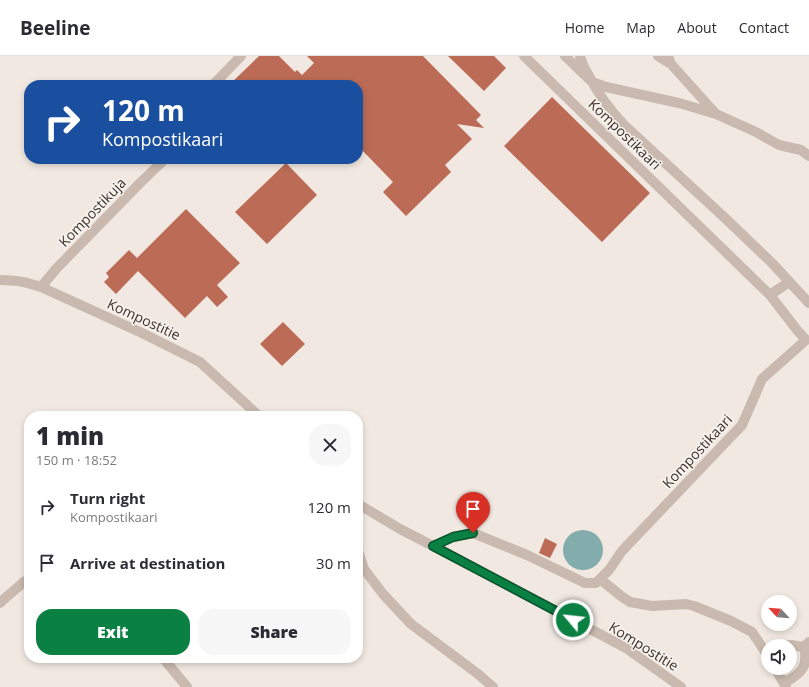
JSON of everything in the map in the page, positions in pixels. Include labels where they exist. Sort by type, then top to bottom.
[{"type":"street","points":[[218,80],[241,56]]},
{"type":"street","name":"Kompostikaari","points":[[524,56],[770,295],[807,342],[762,379],[742,425],[622,551],[609,570],[600,578]]},
{"type":"street","points":[[565,56],[592,82],[606,87],[679,103],[716,114],[756,132],[779,146],[801,150],[809,156]]},
{"type":"street","points":[[580,56],[581,63],[610,110],[624,125],[772,263],[809,304]]},
{"type":"street","points":[[658,56],[669,60],[716,114]]},
{"type":"street","name":"Kompostikuja","points":[[41,287],[56,269],[160,164]]},
{"type":"street","name":"Kompostitie","points":[[0,280],[24,281],[41,287],[142,333],[200,362],[254,411]]},
{"type":"street","points":[[770,295],[789,282]]},
{"type":"street","name":"Kompostitie","points":[[363,508],[400,529],[626,648],[682,687]]},
{"type":"street","points":[[433,546],[453,537],[473,533],[527,555],[585,583],[596,583],[600,578],[630,602],[652,606],[686,604],[694,606],[752,632],[761,646]]},
{"type":"street","points":[[363,566],[383,594],[411,624],[493,687]]},
{"type":"street","points":[[0,603],[24,582]]},
{"type":"street","points":[[779,675],[785,685],[802,672],[806,666],[807,644],[797,645]]},
{"type":"street","points":[[167,663],[187,687]]},
{"type":"water","points":[[587,530],[594,533],[600,539],[603,550],[602,558],[594,567],[587,570],[579,570],[572,567],[564,558],[563,546],[566,539],[575,531]]},
{"type":"building","points":[[259,56],[279,56],[295,72],[297,70],[302,75],[314,63],[307,56],[423,56],[481,115],[476,120],[484,128],[457,124],[472,139],[445,165],[451,172],[406,216],[383,192],[393,182],[363,151],[363,80],[234,80]]},
{"type":"building","points":[[448,56],[494,56],[506,68],[484,91]]},
{"type":"building","points":[[552,97],[650,193],[602,242],[504,146]]},
{"type":"building","points":[[285,164],[287,164],[317,195],[267,244],[235,212]]},
{"type":"building","points":[[186,209],[240,263],[217,285],[228,297],[217,307],[207,296],[185,318],[138,271],[116,294],[104,282],[109,277],[106,273],[129,250],[137,258]]},
{"type":"building","points":[[283,322],[305,344],[282,366],[260,344]]},
{"type":"building","points":[[545,538],[557,544],[550,558],[539,553]]},
{"type":"route","points":[[473,533],[453,537],[433,546],[573,620]]}]
